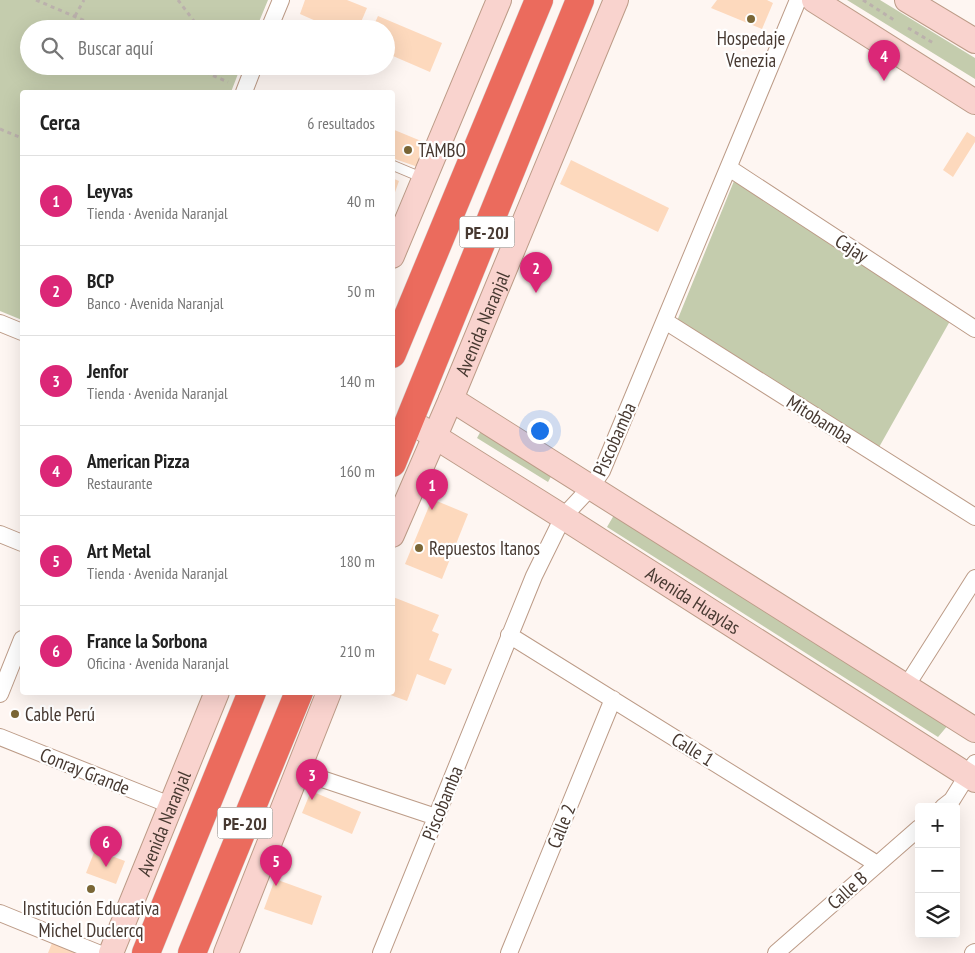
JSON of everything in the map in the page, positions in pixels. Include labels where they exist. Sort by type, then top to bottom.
[{"type":"highway","name":"PE-20J","points":[[395,347],[539,0]]},
{"type":"highway","name":"Avenida Naranjal","points":[[395,456],[580,0]]},
{"type":"highway","name":"Avenida Naranjal","points":[[146,953],[251,695]]},
{"type":"highway","name":"PE-20J","points":[[192,953],[298,695]]},
{"type":"main road","points":[[395,249],[499,0]]},
{"type":"main road","name":"Avenida Naranjal","points":[[395,528],[451,399],[616,0]]},
{"type":"main road","points":[[814,0],[975,102]]},
{"type":"main road","points":[[907,0],[975,41]]},
{"type":"main road","points":[[451,399],[907,685],[975,730]]},
{"type":"main road","name":"Avenida Huaylas","points":[[410,421],[973,773]]},
{"type":"main road","name":"Avenida Naranjal","points":[[111,953],[215,695]]},
{"type":"main road","points":[[226,953],[328,695]]},
{"type":"street","points":[[273,20],[281,0]]},
{"type":"street","name":"Piscobamba","points":[[381,953],[509,634],[563,516],[591,487],[602,471],[798,0]]},
{"type":"street","points":[[244,90],[250,75]]},
{"type":"street","name":"Cajay","points":[[729,168],[975,329]]},
{"type":"street","name":"Mitobamba","points":[[665,321],[975,518]]},
{"type":"street","points":[[0,323],[20,331]]},
{"type":"street","points":[[0,534],[20,542]]},
{"type":"street","points":[[907,685],[975,578]]},
{"type":"street","name":"Calle 1","points":[[509,634],[877,864]]},
{"type":"street","points":[[0,694],[20,644]]},
{"type":"street","name":"Calle 2","points":[[509,953],[613,699]]},
{"type":"street","name":"Conray Grande","points":[[0,737],[170,805]]},
{"type":"street","points":[[298,771],[436,817]]},
{"type":"street","points":[[948,803],[973,773]]},
{"type":"street","name":"Calle B","points":[[776,953],[915,831]]},
{"type":"street","points":[[0,913],[98,953]]},
{"type":"lane","points":[[395,166],[423,179]]},
{"type":"path","points":[[36,0],[84,20]]},
{"type":"path","points":[[75,16],[84,0]]},
{"type":"path","points":[[178,0],[193,20]]},
{"type":"path","points":[[210,75],[242,90]]},
{"type":"path","points":[[0,129],[20,137]]},
{"type":"green space","points":[[0,0],[268,0],[260,20],[20,20],[20,75],[238,75],[232,90],[20,90],[20,319],[0,311]]},
{"type":"green space","points":[[847,0],[880,0],[975,58],[975,79]]},
{"type":"green space","points":[[734,181],[950,321],[878,449],[677,321]]},
{"type":"green space","points":[[483,427],[554,471],[548,482],[477,438]]},
{"type":"green space","points":[[617,510],[949,724],[938,737],[607,527]]},
{"type":"building","points":[[305,0],[347,0],[367,8],[362,20],[314,20],[300,14]]},
{"type":"building","name":"Hospedaje Venezia","points":[[717,0],[767,0],[773,3],[762,29],[711,8]]},
{"type":"building","points":[[378,16],[387,20],[376,20]]},
{"type":"building","points":[[395,23],[442,43],[430,72],[395,57]]},
{"type":"building","name":"TAMBO","points":[[395,130],[426,143],[418,167],[395,159]]},
{"type":"building","points":[[967,132],[975,137],[975,142],[953,177],[943,170]]},
{"type":"building","points":[[571,160],[669,208],[658,232],[560,184]]},
{"type":"building","points":[[395,179],[399,181],[395,192]]},
{"type":"building","points":[[432,499],[468,514],[442,579],[405,564]]},
{"type":"building","points":[[395,598],[439,615],[432,631],[439,634],[429,660],[452,669],[445,685],[417,674],[407,701],[390,695],[395,695]]},
{"type":"building","points":[[311,791],[361,812],[352,834],[302,813]]},
{"type":"building","points":[[95,850],[125,861],[116,884],[86,873]]},
{"type":"building","points":[[275,879],[322,896],[312,925],[264,909]]},
{"type":"building","points":[[52,943],[76,953],[48,953]]},
{"type":"place","name":"Hospedaje Venezia","points":[[751,19]]},
{"type":"place","name":"American Pizza","points":[[884,81]]},
{"type":"place","name":"TAMBO","points":[[408,150]]},
{"type":"place","name":"BCP","points":[[536,293]]},
{"type":"place","name":"Leyvas","points":[[432,510]]},
{"type":"place","name":"Repuestos Itanos","points":[[419,548]]},
{"type":"place","name":"Cable Perú","points":[[15,714]]},
{"type":"place","name":"Jenfor","points":[[312,800]]},
{"type":"place","name":"France la Sorbona","points":[[106,867]]},
{"type":"place","name":"Art Metal","points":[[276,886]]},
{"type":"place","name":"Institución Educativa Michel Duclercq","points":[[91,889]]}]
